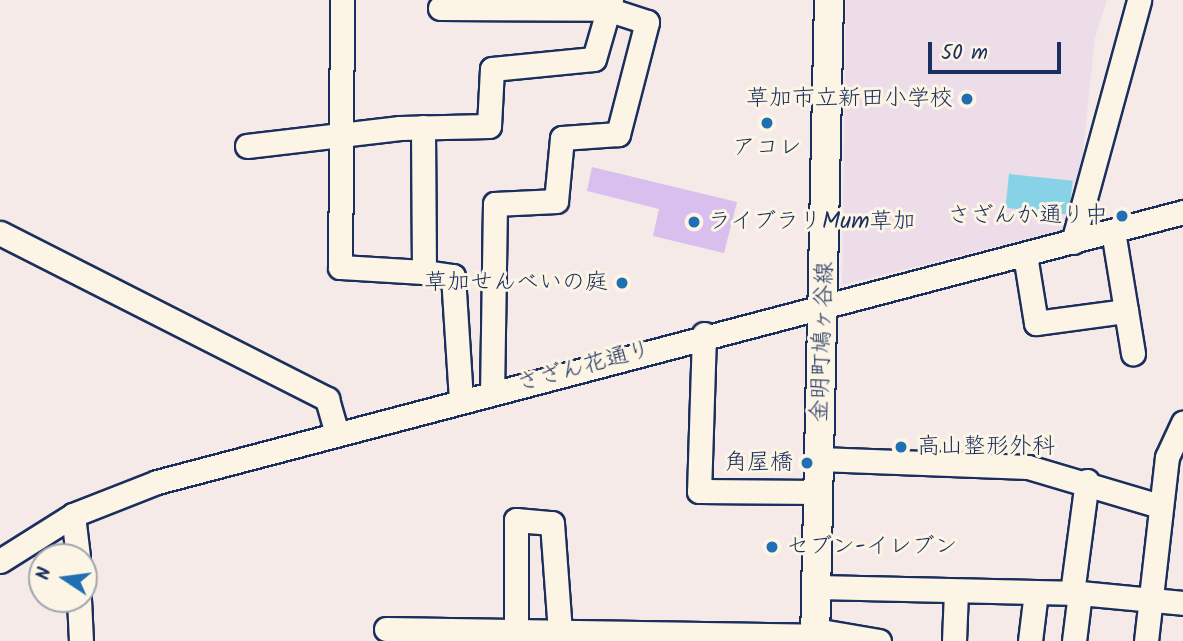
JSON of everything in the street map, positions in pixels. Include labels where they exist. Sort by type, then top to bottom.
[{"type":"main road","name":"金明町鳩ヶ谷線","points":[[815,636],[829,0]]},
{"type":"street","points":[[342,0],[340,267],[453,276],[461,400]]},
{"type":"street","points":[[1073,242],[1139,0]]},
{"type":"street","points":[[247,146],[424,127],[489,126],[492,69],[594,59],[609,5]]},
{"type":"street","points":[[440,8],[609,5],[647,22],[618,134],[562,138],[556,201],[495,204],[492,391]]},
{"type":"street","points":[[424,127],[424,272]]},
{"type":"street","name":"さざん花通り","points":[[0,561],[73,515],[157,482],[705,334],[1025,255],[1183,212]]},
{"type":"street","points":[[1113,230],[1133,353]]},
{"type":"street","points":[[0,233],[327,399],[337,433]]},
{"type":"street","points":[[1025,255],[1036,323],[1126,311]]},
{"type":"street","points":[[705,334],[699,491],[819,492]]},
{"type":"street","points":[[1146,641],[1167,457],[1183,422]]},
{"type":"street","points":[[819,459],[1028,467],[1087,481],[1160,506]]},
{"type":"street","points":[[1074,641],[1087,481]]},
{"type":"street","points":[[73,515],[76,543]]},
{"type":"street","points":[[508,634],[516,520],[552,523],[559,632]]},
{"type":"street","points":[[817,587],[1076,593],[1183,603]]},
{"type":"street","points":[[954,641],[956,592]]},
{"type":"street","points":[[1030,641],[1036,592]]},
{"type":"street","points":[[80,613],[81,641]]},
{"type":"street","points":[[386,629],[508,634],[559,632],[815,636],[879,641]]},
{"type":"shaded area","name":"草加市立新田小学校","points":[[846,0],[1107,0],[1095,38],[1075,227],[842,285]]},
{"type":"water","points":[[1009,174],[1073,181],[1069,215],[1005,208]]},
{"type":"building","name":"ライブラリMum草加","points":[[592,167],[737,202],[724,253],[653,236],[659,209],[587,191]]},
{"type":"place","name":"草加市立新田小学校","points":[[967,99]]},
{"type":"place","name":"アコレ","points":[[767,123]]},
{"type":"place","name":"さざんか通り中","points":[[1122,216]]},
{"type":"place","name":"ライブラリMum草加","points":[[694,222]]},
{"type":"place","name":"草加せんべいの庭","points":[[622,283]]},
{"type":"place","name":"高山整形外科","points":[[901,447]]},
{"type":"place","name":"角屋橋","points":[[807,463]]},
{"type":"place","name":"セブン-イレブン","points":[[772,547]]}]
